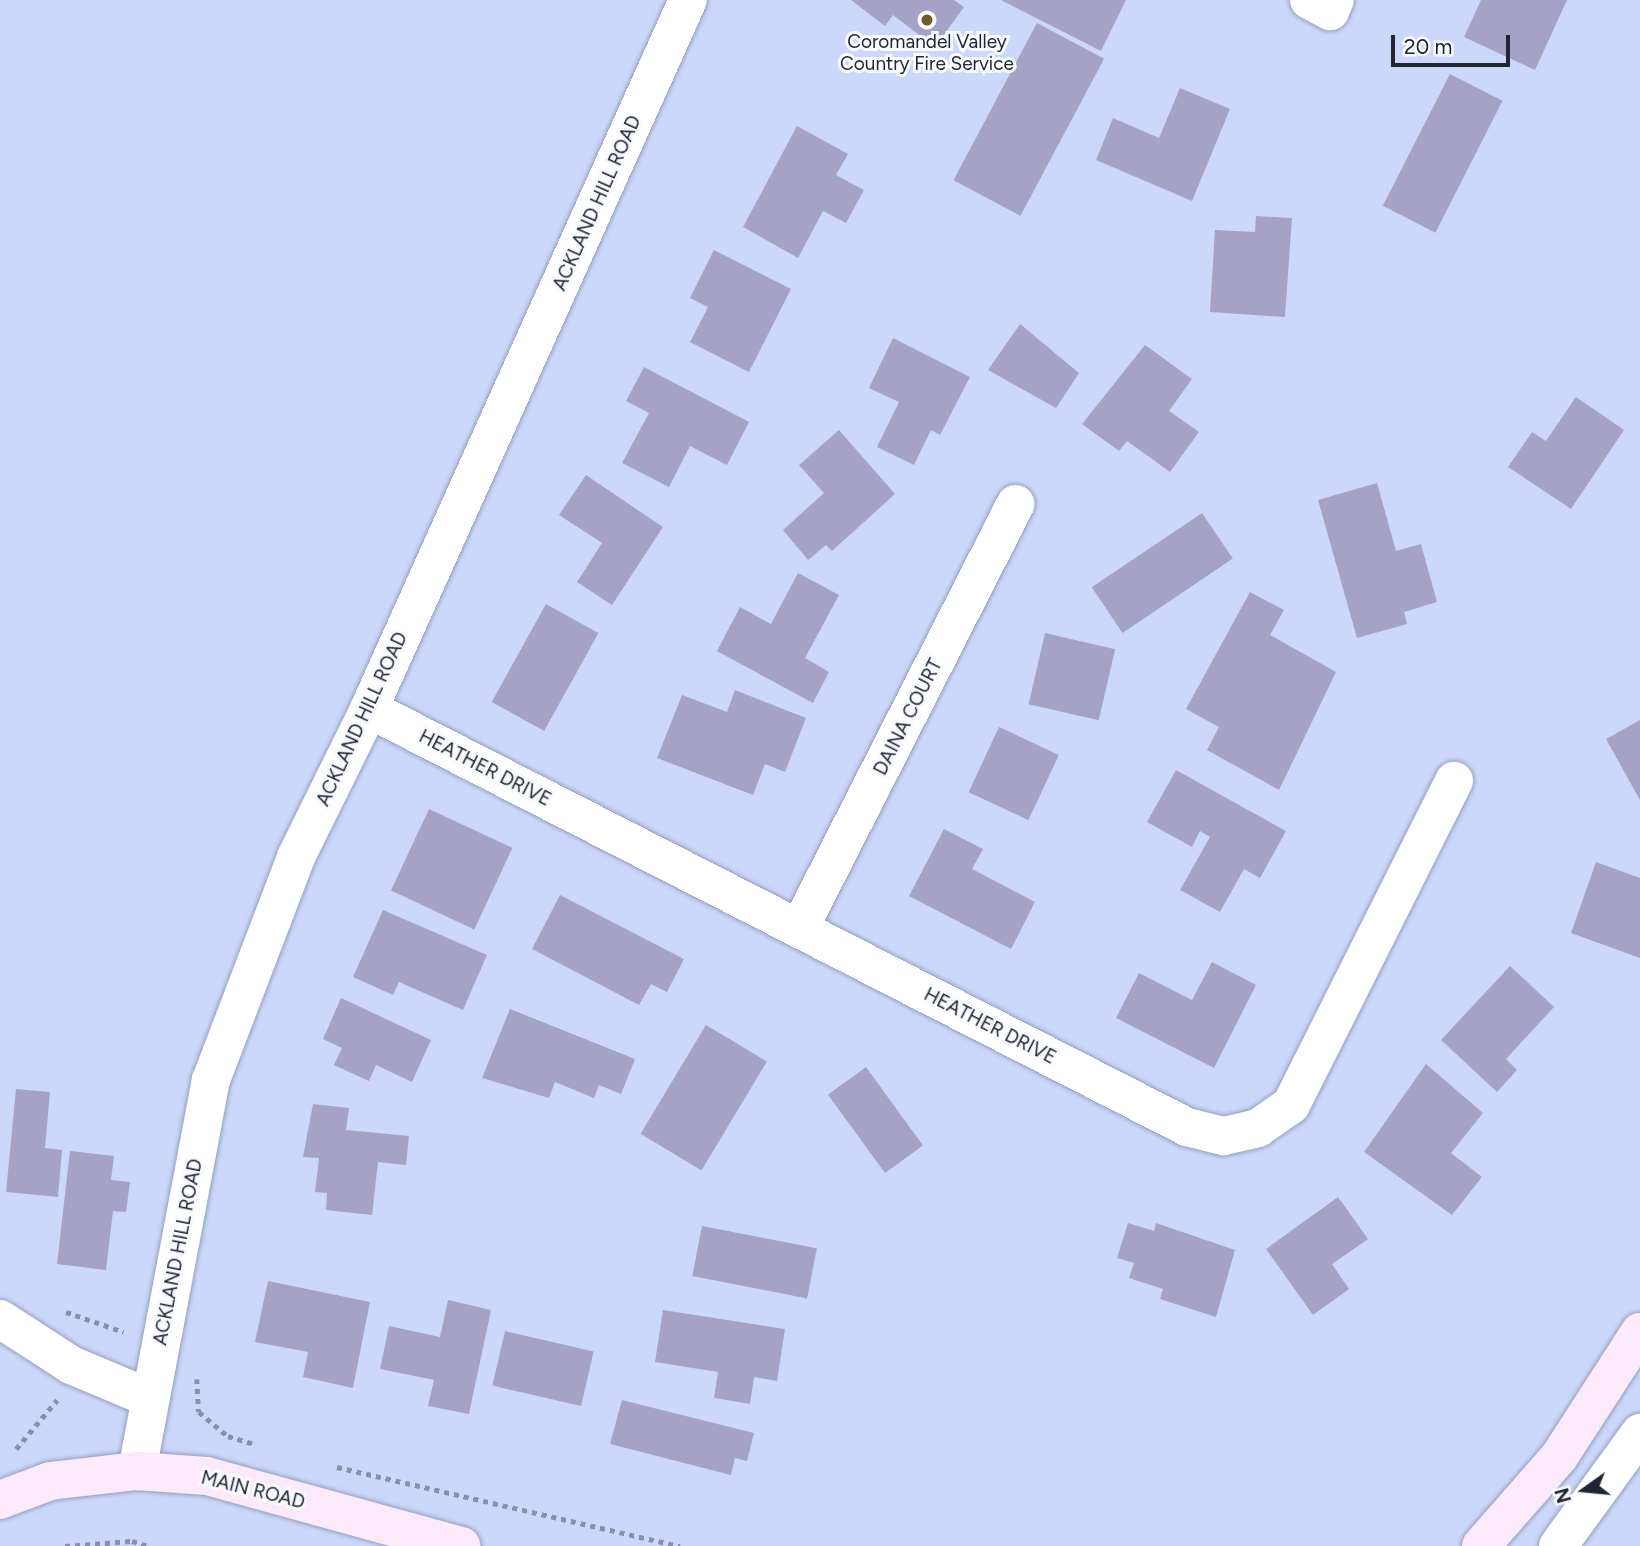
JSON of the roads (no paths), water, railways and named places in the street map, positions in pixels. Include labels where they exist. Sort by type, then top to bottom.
[{"type":"main road","points":[[1481,1546],[1559,1457],[1640,1332]]},
{"type":"main road","name":"MAIN ROAD","points":[[0,1500],[50,1481],[137,1471],[207,1475],[462,1546]]},
{"type":"street","name":"ACKLAND HILL ROAD","points":[[137,1471],[211,1080],[296,857],[369,709],[688,0]]},
{"type":"street","points":[[1309,0],[1331,11],[1335,0]]},
{"type":"street","name":"DAINA COURT","points":[[799,929],[1016,504]]},
{"type":"street","name":"HEATHER DRIVE","points":[[369,709],[1187,1127],[1224,1136],[1258,1128],[1291,1105],[1454,781]]},
{"type":"street","points":[[0,1318],[71,1365],[150,1398]]},
{"type":"street","points":[[1558,1546],[1640,1433]]},
{"type":"place","name":"Coromandel Valley Country Fire Service","points":[[927,20]]}]
